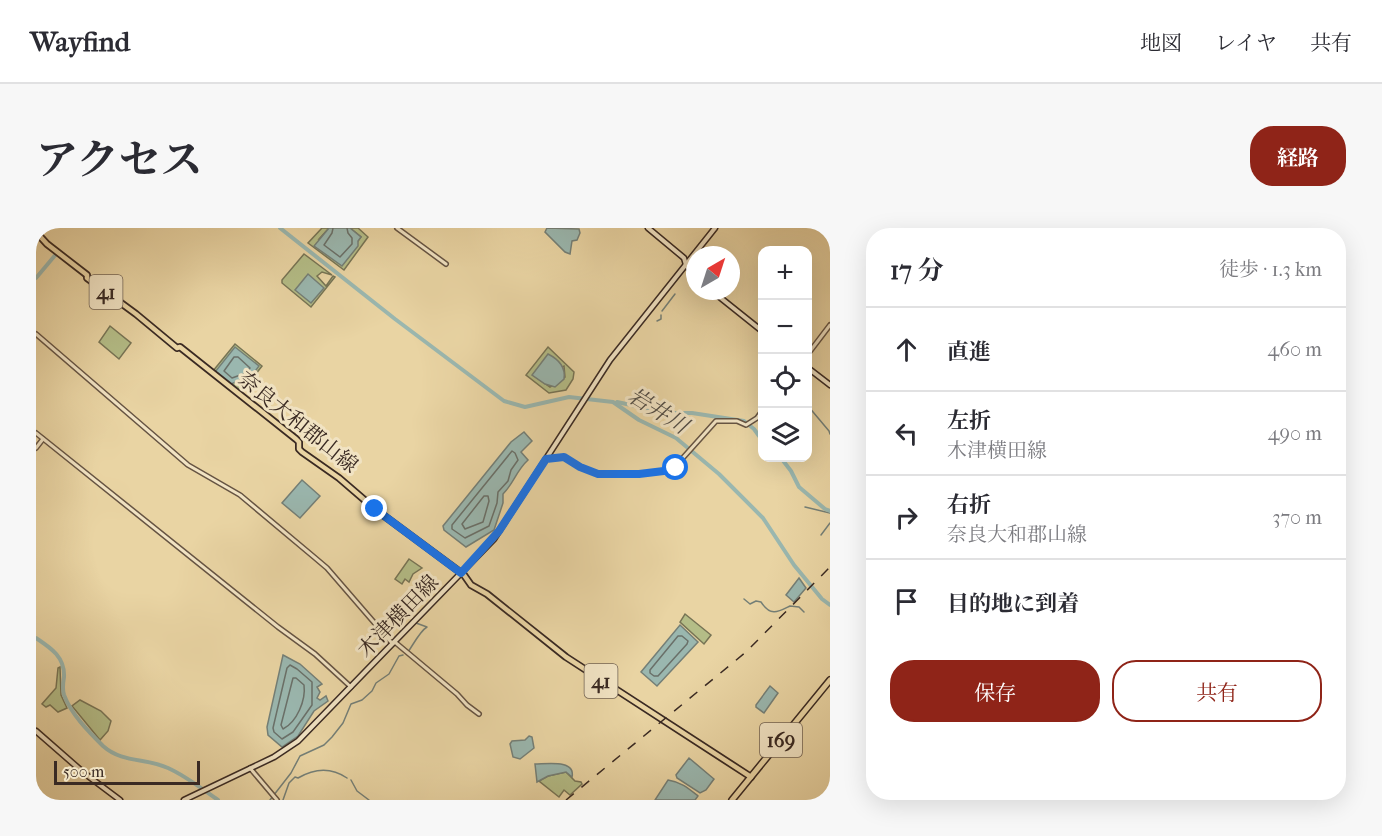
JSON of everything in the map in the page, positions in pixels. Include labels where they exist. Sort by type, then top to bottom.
[{"type":"highway","name":"169","points":[[732,800],[830,680]]},
{"type":"main road","points":[[648,228],[680,254],[686,263]]},
{"type":"main road","name":"木津横田線","points":[[700,246],[715,228]]},
{"type":"main road","name":"奈良大和郡山線","points":[[36,231],[47,244],[87,275],[87,278],[177,348],[180,347],[296,439],[302,452],[355,490],[375,509],[461,573],[471,585],[487,594],[566,657],[751,777]]},
{"type":"main road","name":"木津横田線","points":[[184,800],[274,757],[298,741],[461,573],[499,531],[614,355],[686,263]]},
{"type":"main road","points":[[723,300],[758,328]]},
{"type":"main road","points":[[812,371],[829,382]]},
{"type":"main road","points":[[36,731],[84,773],[120,800]]},
{"type":"street","points":[[397,228],[446,264]]},
{"type":"street","points":[[812,348],[830,326]]},
{"type":"street","points":[[36,334],[188,465],[240,495],[324,565],[391,642],[479,714]]},
{"type":"street","points":[[546,459],[564,457],[598,474],[639,474],[672,470],[716,421],[737,421],[747,424],[758,417]]},
{"type":"street","points":[[36,433],[265,617],[315,654],[351,687]]},
{"type":"street","points":[[36,448],[43,439]]},
{"type":"street","points":[[250,768],[275,798]]},
{"type":"green space","points":[[322,228],[329,228],[319,239],[358,241],[361,237],[350,228],[358,228],[368,237],[344,270],[308,243]]},
{"type":"green space","points":[[304,254],[332,275],[322,272],[317,276],[326,286],[333,276],[335,277],[311,307],[282,283],[282,280]]},
{"type":"green space","points":[[110,326],[131,343],[119,359],[99,342]]},
{"type":"green space","points":[[235,344],[262,366],[240,394],[213,371]]},
{"type":"green space","points":[[548,347],[574,372],[573,379],[566,390],[549,393],[526,375]],"holes":[[[564,366],[565,377],[550,387],[537,378]]]},
{"type":"green space","points":[[409,559],[422,568],[413,574],[409,582],[405,579],[402,584],[395,579]]},
{"type":"green space","points":[[685,614],[711,635],[704,644],[680,622]]},
{"type":"green space","points":[[60,667],[61,695],[67,708],[58,712],[50,705],[46,707],[42,704],[56,688]]},
{"type":"green space","points":[[80,700],[101,711],[111,721],[108,731],[100,740],[72,706]]},
{"type":"green space","points":[[566,772],[582,784],[570,795],[564,790],[559,797],[539,781],[548,776]]},
{"type":"water","points":[[329,228],[350,228],[361,237],[358,246],[342,266],[314,246]]},
{"type":"water","points":[[547,228],[579,229],[577,240],[572,241],[570,254],[565,252],[545,232]]},
{"type":"water","points":[[308,274],[324,288],[311,303],[295,290]]},
{"type":"water","points":[[235,347],[259,366],[247,382],[243,379],[231,384],[215,372]]},
{"type":"water","points":[[548,354],[558,361],[564,371],[564,379],[555,387],[545,384],[532,375]]},
{"type":"water","points":[[524,432],[532,441],[521,452],[528,460],[503,494],[503,503],[494,530],[466,547],[444,530],[443,526],[511,442]]},
{"type":"water","points":[[302,480],[320,496],[300,518],[282,503]]},
{"type":"water","points":[[799,578],[806,588],[794,602],[786,595]]},
{"type":"water","points":[[680,625],[698,642],[657,686],[641,672]]},
{"type":"water","points":[[283,655],[300,664],[322,684],[317,687],[320,692],[317,698],[320,700],[326,696],[328,701],[314,711],[298,736],[282,747],[268,735],[267,727]]},
{"type":"water","points":[[770,686],[778,693],[764,713],[756,705]]},
{"type":"water","points":[[529,736],[532,737],[534,748],[520,759],[513,757],[510,744],[512,741],[525,740]]},
{"type":"water","points":[[689,758],[714,779],[706,790],[700,793],[676,775]]},
{"type":"water","points":[[535,764],[565,765],[572,771],[572,777],[566,772],[548,776],[537,782]]},
{"type":"water","points":[[668,780],[681,784],[698,796],[695,800],[655,800]]},
{"type":"waterway","name":"岩井川","points":[[280,228],[504,401],[525,407],[569,397],[613,402],[639,420],[676,438],[719,474],[763,518],[794,565],[822,599],[830,605]]},
{"type":"waterway","points":[[36,278],[58,254]]},
{"type":"waterway","points":[[662,311],[675,294]]},
{"type":"waterway","points":[[657,321],[661,319],[661,315]]},
{"type":"waterway","points":[[617,402],[669,413],[692,413],[744,421],[758,434]]},
{"type":"waterway","points":[[810,408],[830,434]]},
{"type":"waterway","points":[[784,462],[799,487],[830,511]]},
{"type":"waterway","points":[[805,507],[830,513]]},
{"type":"waterway","points":[[821,535],[830,523]]},
{"type":"waterway","points":[[744,599],[750,604],[756,601],[761,602],[768,610],[775,612],[790,606],[799,607],[804,612]]},
{"type":"waterway","points":[[408,652],[427,627],[416,623]]},
{"type":"waterway","points":[[36,638],[52,649],[60,659],[64,670],[63,691],[67,702],[81,722],[103,746],[126,758],[168,768],[218,800]]},
{"type":"waterway","points":[[270,800],[291,773],[300,756],[324,745],[343,723],[351,704],[362,700],[372,691],[376,683],[389,674],[399,656],[403,655]]},
{"type":"waterway","points":[[283,800],[289,783],[295,777],[323,770],[335,772],[347,778]]},
{"type":"waterway","points":[[351,780],[357,791],[369,800]]},
{"type":"railway","points":[[825,228],[830,242]]},
{"type":"railway","points":[[566,800],[746,652],[830,567]]},
{"type":"route","points":[[375,509],[461,573],[494,539],[546,459],[564,457],[598,474],[639,474],[676,468]]}]
